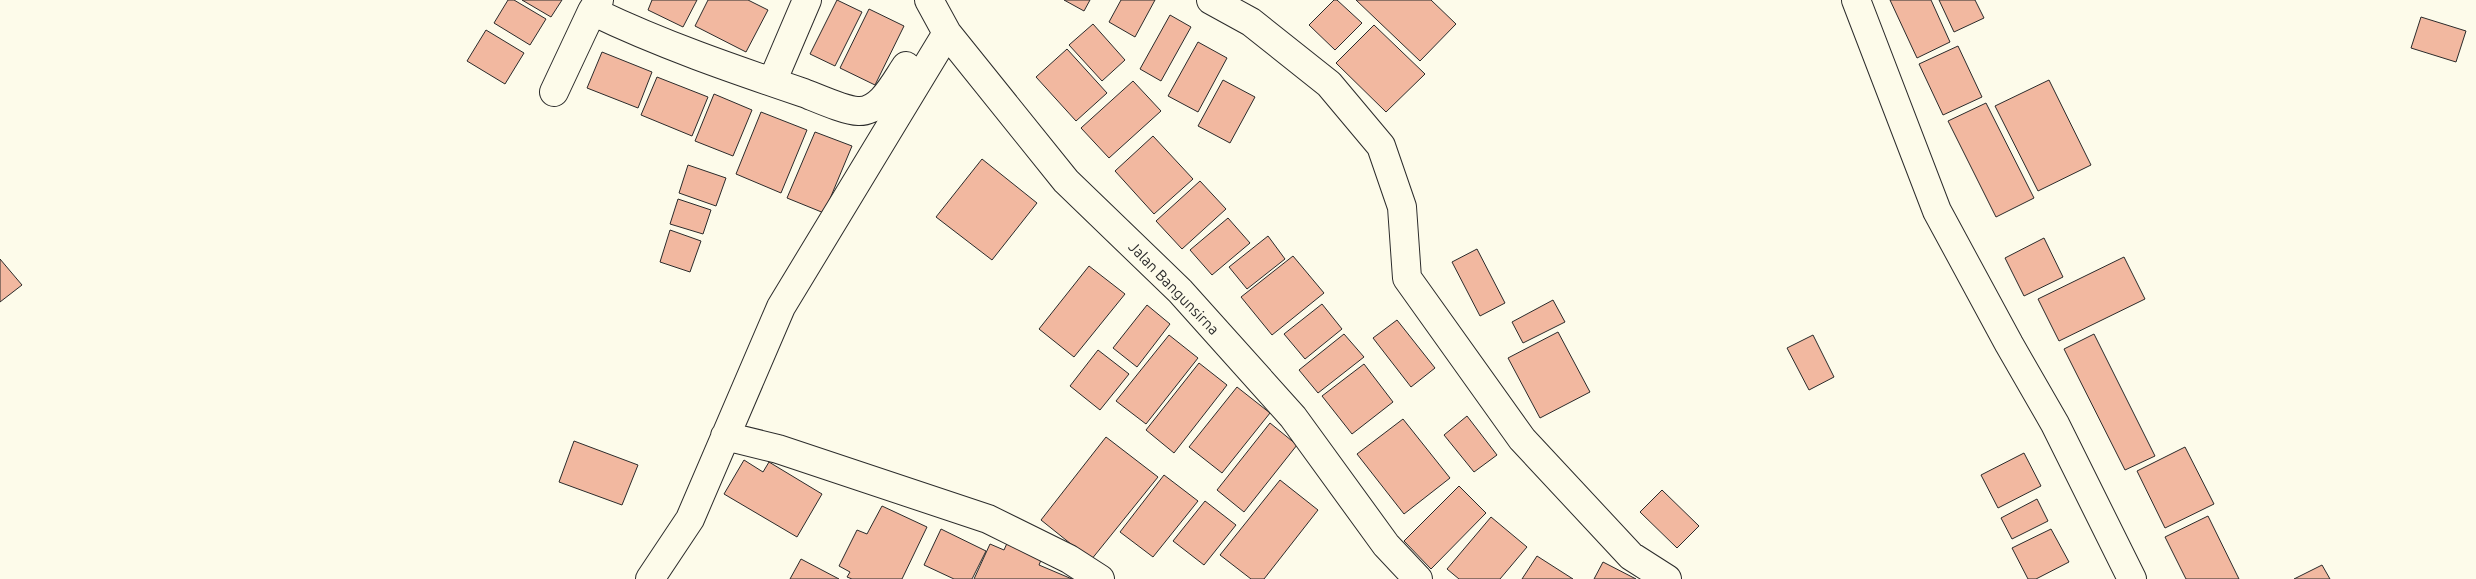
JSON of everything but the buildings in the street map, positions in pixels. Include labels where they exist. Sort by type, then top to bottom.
[{"type":"main road","points":[[772,82],[807,0]]},
{"type":"main road","points":[[1211,0],[1251,22],[1329,84],[1381,146],[1402,207],[1407,278],[1522,439],[1631,556],[1667,579]]},
{"type":"main road","points":[[1856,0],[1937,211],[2055,424],[2132,579]]},
{"type":"main road","points":[[554,92],[596,6],[637,32],[859,112],[874,106],[888,94],[938,16]]},
{"type":"main road","points":[[650,579],[690,518],[781,307],[938,16]]},
{"type":"main road","name":"Jalan Bangunsirna","points":[[938,16],[1066,181],[1180,291],[1294,416],[1386,546],[1418,579]]},
{"type":"main road","points":[[725,436],[778,449],[988,519],[1069,559],[1100,579]]}]
